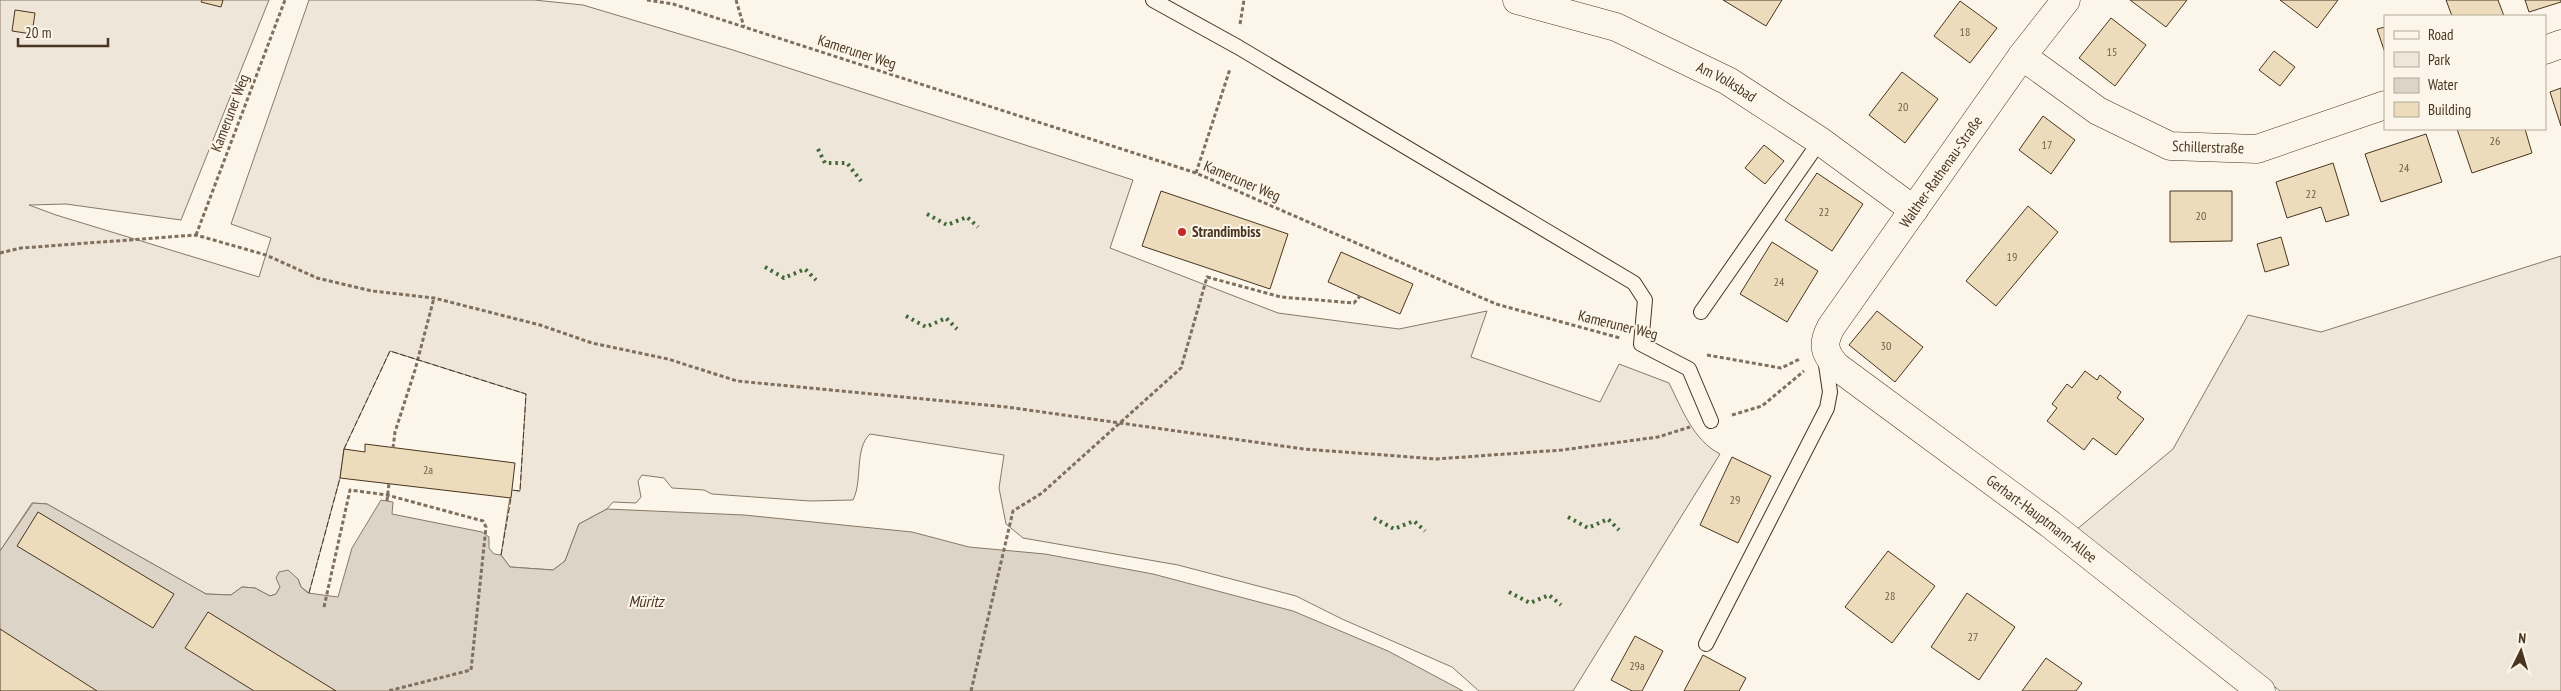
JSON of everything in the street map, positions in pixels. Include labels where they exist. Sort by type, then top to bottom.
[{"type":"street","name":"Am Volksbad","points":[[1517,0],[1616,27],[1728,81],[1820,141],[1914,210]]},
{"type":"street","name":"Walther-Rathenau-Straße","points":[[1824,348],[1825,339],[1831,327],[2022,56],[2066,0]]},
{"type":"street","points":[[2546,50],[2561,44]]},
{"type":"street","name":"Schillerstraße","points":[[2022,56],[2098,111],[2170,146],[2256,149],[2384,105]]},
{"type":"street","name":"Gerhart-Hauptmann-Allee","points":[[1824,348],[1836,366],[2050,524],[2261,691]]},
{"type":"lane","points":[[1153,0],[1238,48],[1634,283],[1645,300],[1641,344],[1689,369],[1711,420]]},
{"type":"lane","points":[[1701,312],[1820,141]]},
{"type":"lane","points":[[1706,644],[1826,408],[1830,392],[1824,348]]},
{"type":"path","name":"Kameruner Weg","points":[[196,235],[285,0]]},
{"type":"path","name":"Kameruner Weg","points":[[647,0],[673,4],[1196,173],[1496,304],[1641,344]]},
{"type":"path","points":[[736,0],[744,27]]},
{"type":"path","points":[[1196,173],[1238,48],[1244,0]]},
{"type":"path","points":[[0,253],[22,248],[196,235],[266,255],[317,278],[372,291],[434,298],[540,325],[592,343],[668,359],[737,381],[1007,407],[1304,449],[1436,460],[1562,450],[1658,437],[1762,406],[1799,377],[1824,348]]},
{"type":"path","points":[[971,691],[1012,511],[1042,493],[1181,368],[1207,277],[1280,297],[1354,303],[1360,296]]},
{"type":"path","points":[[393,448],[395,432],[415,370],[434,298]]},
{"type":"path","points":[[1697,353],[1781,368],[1824,348]]},
{"type":"path","points":[[387,501],[389,483]]},
{"type":"path","points":[[324,607],[350,490],[387,495],[483,521],[486,526],[471,670],[388,691]]},
{"type":"green space","points":[[0,0],[269,0],[181,220],[66,204],[29,205],[259,277],[271,238],[231,224],[309,0],[534,0],[583,5],[733,50],[1133,180],[1110,248],[1278,313],[1399,329],[1487,311],[1471,357],[1600,402],[1619,364],[1669,383],[1695,432],[1702,441],[1720,454],[1573,691],[1479,691],[1452,667],[1342,619],[1296,596],[1178,565],[1023,538],[1006,524],[999,488],[1004,455],[870,434],[862,448],[858,483],[853,500],[810,501],[712,494],[704,490],[672,488],[664,478],[642,475],[638,481],[641,497],[636,503],[613,502],[607,509],[579,524],[565,561],[553,570],[510,567],[501,555],[511,490],[520,491],[526,394],[390,351],[344,449],[340,478],[309,593],[301,587],[298,579],[280,587],[276,594],[270,596],[255,588],[242,587],[231,595],[206,594],[47,504],[32,503],[0,551]]},
{"type":"green space","points":[[2561,256],[2561,691],[2280,691],[2076,530],[2173,449],[2248,315],[2321,332]]},
{"type":"water","name":"Müritz","points":[[381,500],[393,502],[392,514],[482,532],[489,537],[489,548],[494,554],[501,555],[510,567],[553,570],[565,561],[579,524],[607,509],[744,515],[912,532],[969,547],[1045,554],[1153,574],[1293,611],[1388,651],[1463,691],[0,691],[0,551],[33,503],[47,504],[206,594],[231,595],[242,587],[255,588],[270,596],[276,594],[280,587],[276,578],[279,572],[288,570],[298,579],[301,587],[308,593],[338,597],[352,548]]},
{"type":"building","points":[[202,0],[223,0],[221,7],[201,2]]},
{"type":"building","points":[[1723,0],[1782,0],[1766,26]]},
{"type":"building","points":[[2130,0],[2187,0],[2166,27]]},
{"type":"building","points":[[2280,0],[2338,0],[2317,28]]},
{"type":"building","points":[[2446,0],[2498,0],[2504,15],[2452,15]]},
{"type":"building","points":[[2525,0],[2561,0],[2561,2],[2529,12]]},
{"type":"building","points":[[1960,1],[1997,28],[1970,63],[1934,36]]},
{"type":"building","points":[[15,10],[35,13],[32,34],[12,31]]},
{"type":"building","points":[[2111,18],[2146,45],[2115,86],[2079,58]]},
{"type":"building","points":[[2384,27],[2384,50],[2377,29]]},
{"type":"building","points":[[2274,51],[2295,67],[2280,86],[2259,70]]},
{"type":"building","points":[[1902,72],[1938,99],[1905,143],[1869,115]]},
{"type":"building","points":[[2561,88],[2561,126],[2550,92]]},
{"type":"building","points":[[2043,116],[2075,140],[2051,174],[2019,150]]},
{"type":"building","points":[[2457,130],[2525,130],[2532,153],[2472,173]]},
{"type":"building","points":[[2426,134],[2442,182],[2381,202],[2365,154]]},
{"type":"building","points":[[1764,145],[1784,161],[1765,184],[1745,168]]},
{"type":"building","points":[[2333,163],[2349,215],[2326,222],[2321,207],[2287,218],[2276,182]]},
{"type":"building","points":[[1817,173],[1863,204],[1832,251],[1785,220]]},
{"type":"building","points":[[1161,191],[1288,234],[1270,289],[1142,246]]},
{"type":"building","points":[[2170,191],[2232,191],[2232,241],[2170,242]]},
{"type":"building","points":[[2028,206],[2058,232],[1996,306],[1966,281]]},
{"type":"building","points":[[2281,237],[2289,265],[2265,272],[2257,244]]},
{"type":"building","points":[[1772,242],[1818,271],[1787,322],[1740,294]]},
{"type":"building","points":[[1341,252],[1413,284],[1400,314],[1328,282]]},
{"type":"building","points":[[1877,311],[1923,347],[1895,382],[1849,345]]},
{"type":"building","points":[[2085,371],[2097,380],[2100,375],[2121,392],[2117,398],[2144,419],[2116,455],[2093,438],[2084,450],[2047,421],[2057,408],[2052,404],[2067,384],[2072,388]]},
{"type":"building","points":[[365,444],[515,463],[511,498],[340,478],[344,449],[365,452]]},
{"type":"building","points":[[1732,457],[1771,476],[1738,543],[1700,525]]},
{"type":"building","points":[[38,512],[174,594],[153,628],[17,546]]},
{"type":"building","points":[[1888,551],[1935,586],[1892,643],[1845,607]]},
{"type":"building","points":[[1967,593],[2015,627],[1979,680],[1931,647]]},
{"type":"building","points":[[208,612],[336,691],[254,691],[185,648]]},
{"type":"building","points":[[0,629],[97,691],[0,691]]},
{"type":"building","points":[[1635,636],[1663,651],[1642,691],[1632,691],[1611,680]]},
{"type":"building","points":[[1703,655],[1746,678],[1739,691],[1684,691]]},
{"type":"building","points":[[2046,658],[2082,683],[2076,691],[2022,691]]},
{"type":"hedge","points":[[818,149],[825,163],[847,163],[861,181]]},
{"type":"hedge","points":[[927,214],[947,225],[967,217],[978,227]]},
{"type":"hedge","points":[[765,267],[784,278],[805,269],[816,280]]},
{"type":"hedge","points":[[906,316],[926,327],[946,318],[957,329]]},
{"type":"hedge","points":[[1568,517],[1588,528],[1608,519],[1619,530]]},
{"type":"hedge","points":[[1374,518],[1394,529],[1414,521],[1425,531]]},
{"type":"hedge","points":[[1509,592],[1530,603],[1549,595],[1561,605]]},
{"type":"fence","points":[[344,449],[390,351],[526,394],[520,491],[511,490]]},
{"type":"fence","points":[[309,593],[340,478]]},
{"type":"fence","points":[[501,555],[511,498]]},
{"type":"place","name":"Strandimbiss","points":[[1182,232]]}]
